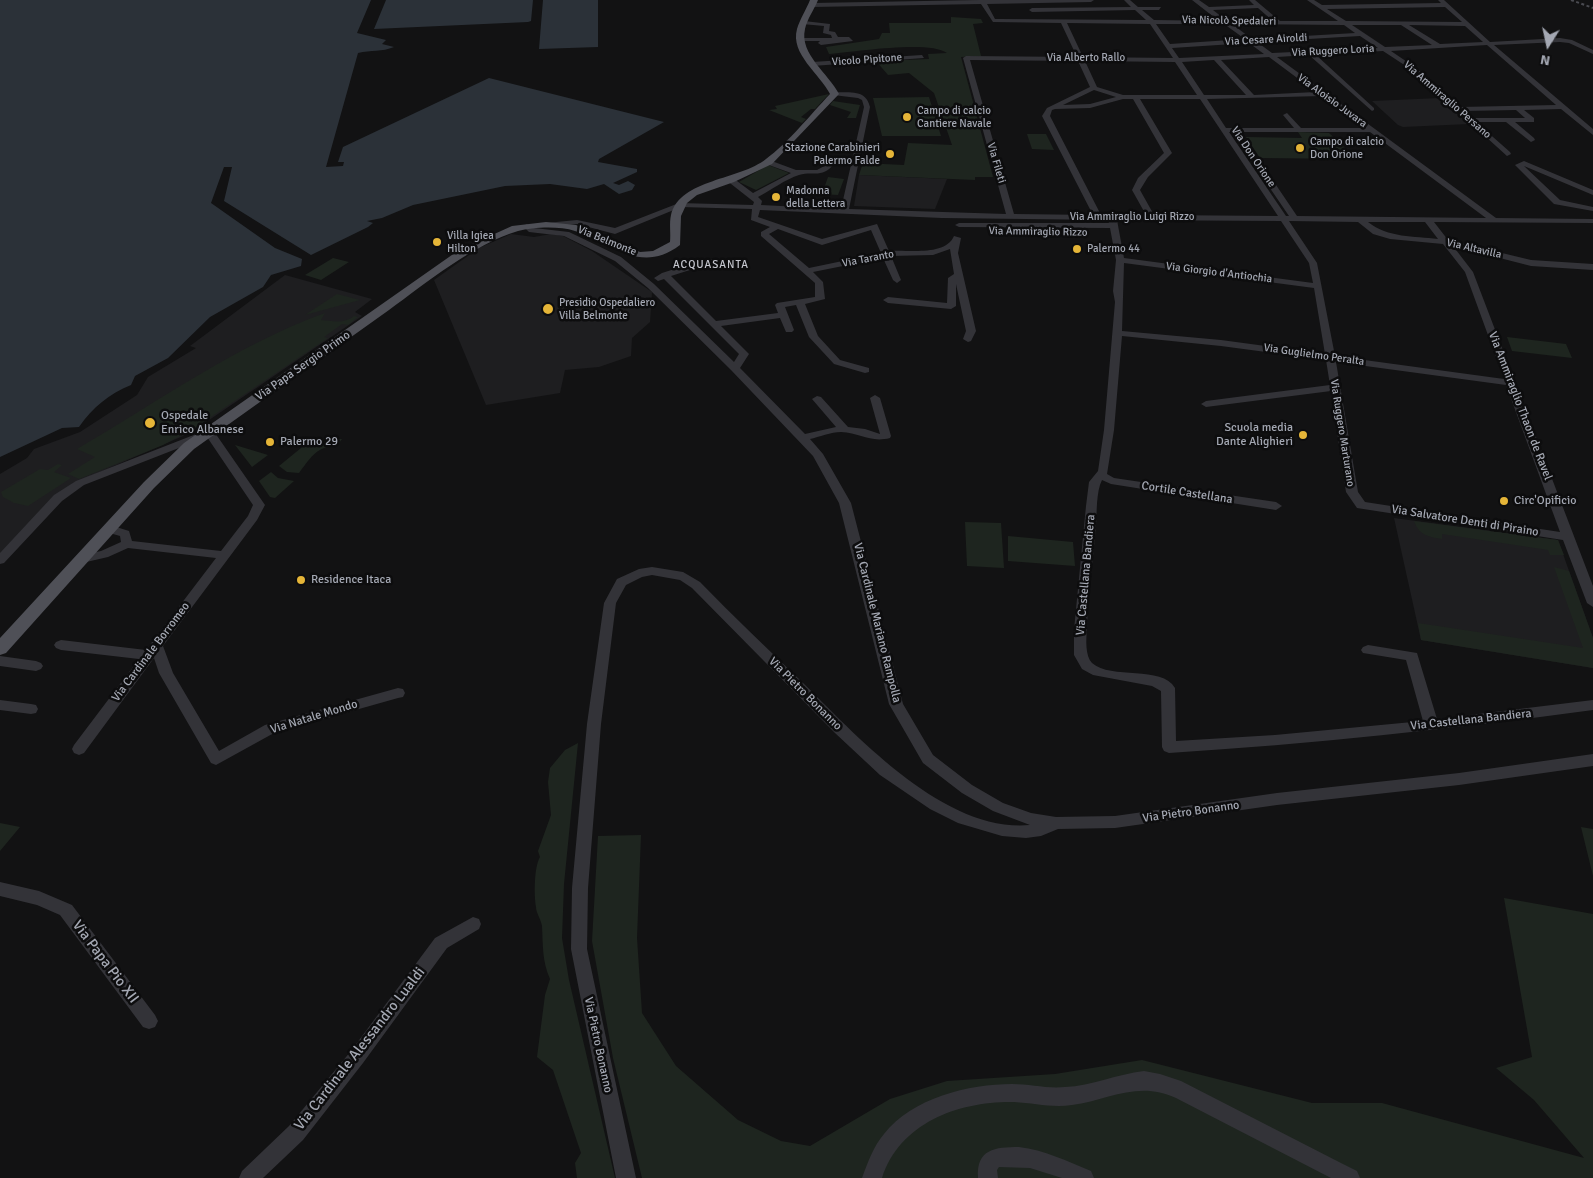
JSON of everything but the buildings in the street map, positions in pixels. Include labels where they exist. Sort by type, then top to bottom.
[{"type":"main road","points":[[679,205],[693,193],[730,180],[769,162],[835,94],[804,53],[800,32],[813,2]]},
{"type":"main road","name":"Via Belmonte","points":[[528,226],[546,225],[576,228],[640,255],[655,254],[668,249],[676,243],[676,216],[679,205]]},
{"type":"main road","name":"Via Papa Sergio Primo","points":[[0,649],[149,486],[189,446],[464,252],[502,234],[528,226]]},
{"type":"street","points":[[813,2],[832,6],[889,2],[1091,0]]},
{"type":"street","name":"Via Don Orione","points":[[1127,0],[1152,22],[1282,218]]},
{"type":"street","points":[[1155,0],[1166,21]]},
{"type":"street","name":"Via Aloisio Juvara","points":[[1195,0],[1493,220]]},
{"type":"street","points":[[1252,0],[1302,44]]},
{"type":"street","name":"Via Ammiraglio Persano","points":[[1310,0],[1414,69],[1460,109],[1507,154]]},
{"type":"street","points":[[1366,0],[1438,46]]},
{"type":"street","points":[[1441,0],[1448,3],[1583,114]]},
{"type":"street","name":"Via Nicolò Spedaleri","points":[[982,1],[993,20],[1008,15],[1064,21],[1466,24]]},
{"type":"street","points":[[1052,1],[1072,21]]},
{"type":"street","points":[[998,2],[1008,15]]},
{"type":"street","points":[[1320,7],[1448,3]]},
{"type":"street","points":[[1448,3],[1466,24],[1488,44],[1593,133]]},
{"type":"street","points":[[1208,9],[1259,6]]},
{"type":"street","points":[[1023,10],[1160,8]]},
{"type":"street","points":[[831,17],[825,32],[834,33],[836,39]]},
{"type":"street","points":[[1064,21],[1094,88]]},
{"type":"street","points":[[804,23],[828,25]]},
{"type":"street","name":"Via Cesare Airoldi","points":[[1169,46],[1363,34]]},
{"type":"street","points":[[801,40],[849,39],[850,41],[821,43]]},
{"type":"street","name":"Via Ruggero Loria","points":[[1178,59],[1488,44],[1530,46],[1526,42],[1570,41],[1593,52]]},
{"type":"street","points":[[1310,53],[1372,109],[1344,109]]},
{"type":"street","name":"Vicolo Pipitone","points":[[814,67],[922,57]]},
{"type":"street","name":"Via Fileti","points":[[994,58],[972,58],[1015,217]]},
{"type":"street","name":"Via Alberto Rallo","points":[[994,58],[1178,59]]},
{"type":"street","points":[[1215,58],[1252,96]]},
{"type":"street","name":"Via Don Orione","points":[[1187,60],[1294,218]]},
{"type":"street","points":[[814,67],[874,67]]},
{"type":"street","points":[[1055,107],[1094,88],[1122,97],[1323,94]]},
{"type":"street","points":[[835,94],[860,96],[865,100],[867,107],[845,211]]},
{"type":"street","points":[[1549,96],[1562,96]]},
{"type":"street","points":[[1098,217],[1046,116],[1049,108],[1090,107],[1109,103],[1122,97]]},
{"type":"street","points":[[1134,97],[1168,153],[1160,164],[1138,182],[1136,190],[1151,217]]},
{"type":"street","points":[[1460,109],[1562,107]]},
{"type":"street","points":[[1471,120],[1530,120],[1518,108]]},
{"type":"street","points":[[1287,115],[1299,130]]},
{"type":"street","points":[[1508,120],[1531,140]]},
{"type":"street","points":[[1225,130],[1372,130]]},
{"type":"street","points":[[769,162],[796,172],[819,172],[825,170],[828,166]]},
{"type":"street","points":[[1593,193],[1524,163],[1520,167],[1557,202],[1593,209]]},
{"type":"street","points":[[754,196],[796,172]]},
{"type":"street","points":[[730,180],[754,196],[758,201],[754,218],[822,242],[874,226],[897,280]]},
{"type":"street","points":[[546,225],[577,222],[615,231],[623,230],[679,205]]},
{"type":"street","name":"Via Ammiraglio Luigi Rizzo","points":[[679,205],[758,206],[845,211],[959,224],[1015,217],[1098,217],[1114,226],[1151,217],[1590,220]]},
{"type":"street","name":"Via Ruggero Marturano","points":[[1282,218],[1312,263],[1318,286],[1352,492],[1361,505]]},
{"type":"street","name":"Via Altavilla","points":[[1360,219],[1376,232],[1393,237],[1446,242],[1530,263],[1593,267]]},
{"type":"street","name":"Via Ammiraglio Thaon de Ravel","points":[[1427,219],[1469,272],[1593,603]]},
{"type":"street","points":[[959,224],[954,253],[971,331],[968,340]]},
{"type":"street","name":"Via Ammiraglio Rizzo","points":[[959,224],[1114,226]]},
{"type":"street","name":"Via Cardinale Mariano Rampolla","points":[[528,226],[532,230],[566,234],[618,259],[646,282],[735,368],[818,454],[845,503],[858,548],[896,704],[928,759],[967,789],[998,807],[1031,819],[1056,823]]},
{"type":"street","points":[[777,226],[764,234],[819,282],[820,299],[780,305],[789,330]]},
{"type":"street","name":"Via Castellana Bandiera","points":[[1114,226],[1120,260],[1118,291],[1120,302],[1109,430],[1103,472],[1095,482],[1080,630],[1081,655],[1087,666],[1098,672],[1134,680],[1155,681],[1168,688],[1170,747],[1254,743],[1593,706]]},
{"type":"street","name":"Via Taranto","points":[[808,271],[887,255],[938,252],[956,242]]},
{"type":"street","name":"Via Giorgio d'Antiochia","points":[[1120,260],[1318,286]]},
{"type":"street","points":[[646,282],[709,261]]},
{"type":"street","points":[[666,275],[712,324],[744,354],[735,368]]},
{"type":"street","points":[[888,300],[951,306],[952,278],[959,275]]},
{"type":"street","points":[[799,302],[814,337],[837,362],[865,370]]},
{"type":"street","points":[[712,324],[783,315]]},
{"type":"street","name":"Via Guglielmo Peralta","points":[[1116,333],[1221,343],[1512,383]]},
{"type":"street","points":[[1206,404],[1334,387]]},
{"type":"street","points":[[803,438],[839,429],[870,434],[876,438],[886,436],[875,398]]},
{"type":"street","points":[[817,399],[845,430]]},
{"type":"street","points":[[0,560],[58,498],[80,483],[208,432]]},
{"type":"street","name":"Via Cardinale Borromeo","points":[[79,748],[253,517],[259,505],[208,432]]},
{"type":"street","name":"Cortile Castellana","points":[[1100,474],[1111,481],[1276,506]]},
{"type":"street","name":"Via Salvatore Denti di Piraino","points":[[1361,505],[1568,537]]},
{"type":"street","points":[[110,529],[125,534],[127,544]]},
{"type":"street","points":[[82,559],[104,554],[127,544],[223,555]]},
{"type":"street","name":"Via Pietro Bonanno","points":[[626,1178],[579,949],[580,888],[594,724],[610,603],[621,582],[639,573],[652,570],[683,576],[696,586],[890,776],[944,811],[972,822],[1030,834],[1046,829],[1056,823],[1115,822],[1277,799],[1459,779],[1593,760]]},
{"type":"street","points":[[62,645],[152,650]]},
{"type":"street","name":"Via Natale Mondo","points":[[152,650],[216,759],[270,729],[398,693]]},
{"type":"street","points":[[1368,650],[1412,656],[1431,724]]},
{"type":"street","points":[[0,661],[36,666]]},
{"type":"street","points":[[0,705],[31,709]]},
{"type":"street","name":"Via Papa Pio XII","points":[[0,889],[39,898],[66,910],[150,1021]]},
{"type":"street","name":"Via Cardinale Alessandro Lualdi","points":[[248,1178],[296,1133],[357,1057],[441,942],[473,924]]},
{"type":"street","points":[[872,1178],[886,1143],[904,1126],[924,1112],[981,1095],[1013,1093],[1054,1098],[1098,1092],[1137,1081],[1154,1081],[1172,1087],[1274,1136],[1350,1178]]},
{"type":"street","points":[[988,1178],[987,1167],[994,1158],[1009,1155],[1028,1156],[1084,1178]]},
{"type":"shaded area","points":[[0,0],[371,0],[357,33],[386,40],[382,44],[394,47],[358,53],[326,167],[343,166],[344,162],[338,162],[343,147],[489,78],[664,122],[599,159],[598,162],[637,169],[637,172],[613,183],[619,185],[628,181],[635,185],[632,190],[619,194],[604,184],[587,189],[550,184],[505,186],[413,205],[382,218],[367,221],[373,223],[311,255],[224,201],[232,167],[224,167],[211,203],[275,248],[302,259],[301,266],[271,275],[263,287],[210,317],[168,358],[135,376],[131,385],[102,402],[79,427],[62,428],[0,457]]},
{"type":"shaded area","points":[[386,0],[533,0],[531,21],[528,22],[374,29]]},
{"type":"shaded area","points":[[543,0],[598,0],[598,47],[539,49]]},
{"type":"shaded area","points":[[951,17],[981,19],[983,23],[973,24],[981,56],[961,57],[993,177],[975,177],[975,180],[859,175],[863,163],[904,165],[908,143],[952,145],[934,93],[909,73],[888,75],[876,61],[929,59],[928,54],[947,53],[938,49],[909,47],[829,54],[826,47],[879,39],[882,33],[890,33],[889,23],[951,23]]},
{"type":"shaded area","points":[[829,94],[815,109],[811,109],[801,117],[806,119],[802,123],[769,110],[777,109],[775,106]]},
{"type":"shaded area","name":"Campo di calcio Cantiere Navale","points":[[929,97],[941,136],[882,136],[873,98]]},
{"type":"shaded area","points":[[1440,98],[1469,124],[1403,127],[1398,125],[1372,101]]},
{"type":"shaded area","points":[[833,101],[860,105],[856,118],[847,118],[851,112],[830,105]]},
{"type":"shaded area","name":"Campo di calcio Don Orione","points":[[1298,132],[1329,133],[1357,159],[1260,158],[1246,137],[1302,138]]},
{"type":"shaded area","points":[[1027,134],[1046,134],[1054,150],[1032,149]]},
{"type":"shaded area","points":[[768,165],[789,173],[756,190],[739,182]]},
{"type":"shaded area","points":[[859,175],[947,179],[935,209],[854,206]]},
{"type":"shaded area","points":[[828,177],[844,179],[838,195],[822,194]]},
{"type":"shaded area","name":"Presidio Ospedaliero Villa Belmonte","points":[[511,234],[534,237],[551,234],[563,236],[592,251],[652,292],[650,322],[632,338],[631,356],[599,367],[565,370],[560,393],[486,405],[434,280],[479,248]]},
{"type":"shaded area","points":[[333,258],[349,262],[321,280],[305,275]]},
{"type":"shaded area","name":"Ospedale Enrico Albanese","points":[[285,275],[372,299],[355,312],[362,316],[190,433],[72,484],[0,555],[0,474],[27,458],[34,449],[80,432],[137,395],[148,377],[196,348],[190,346]]},
{"type":"shaded area","points":[[337,294],[360,300],[305,315]]},
{"type":"shaded area","points":[[325,313],[321,320],[342,321],[354,316],[358,317],[348,325],[342,324],[324,337],[328,338],[193,429],[163,445],[79,479],[68,474],[95,457],[77,449],[198,375],[260,341]]},
{"type":"shaded area","points":[[1507,337],[1566,344],[1572,358],[1512,351]]},
{"type":"shaded area","points":[[312,439],[342,439],[336,447],[324,448],[314,454],[299,473],[287,472],[279,466]]},
{"type":"shaded area","points":[[235,445],[268,455],[252,467]]},
{"type":"shaded area","points":[[58,464],[62,465],[54,472],[71,478],[28,506],[14,503],[3,497],[1,492],[40,469],[48,470]]},
{"type":"shaded area","points":[[271,472],[278,478],[294,481],[275,498],[270,497],[259,481]]},
{"type":"shaded area","points":[[1394,518],[1558,540],[1593,638],[1593,668],[1421,640]]},
{"type":"shaded area","points":[[1414,521],[1558,540],[1564,555],[1550,555],[1548,550],[1442,534],[1442,539],[1432,537],[1421,532]]},
{"type":"shaded area","points":[[965,522],[1001,523],[1004,568],[967,566]]},
{"type":"shaded area","points":[[1008,536],[1073,542],[1075,566],[1008,561]]},
{"type":"shaded area","points":[[1554,567],[1569,571],[1593,638],[1593,668],[1421,640],[1418,623],[1583,648]]},
{"type":"shaded area","points":[[578,743],[564,884],[562,938],[569,980],[615,1178],[577,1178],[575,1163],[581,1153],[553,1070],[537,1057],[545,995],[550,979],[544,959],[542,926],[535,902],[536,874],[540,857],[538,851],[551,815],[548,782],[550,768],[565,750]]},
{"type":"shaded area","points":[[0,823],[20,827],[0,851]]},
{"type":"shaded area","points":[[1581,827],[1593,829],[1593,876]]},
{"type":"shaded area","points":[[641,835],[637,938],[642,1013],[676,1066],[738,1120],[781,1141],[810,1146],[890,1099],[947,1081],[1055,1074],[1142,1060],[1312,1103],[1382,1103],[1584,1158],[1534,1100],[1496,1068],[1532,1057],[1504,898],[1593,914],[1593,1178],[642,1178],[613,1058],[592,941],[598,836]]},
{"type":"railway","points":[[1571,0],[1593,8]]},
{"type":"place","name":"Campo di calcio Cantiere Navale","points":[[907,117]]},
{"type":"place","name":"Campo di calcio Don Orione","points":[[1300,148]]},
{"type":"place","name":"Stazione Carabinieri Palermo Falde","points":[[890,154]]},
{"type":"place","name":"Madonna della Lettera","points":[[776,197]]},
{"type":"place","name":"Villa Igiea Hilton","points":[[437,242]]},
{"type":"place","name":"Palermo 44","points":[[1077,249]]},
{"type":"place","name":"Presidio Ospedaliero Villa Belmonte","points":[[548,309]]},
{"type":"place","name":"Ospedale Enrico Albanese","points":[[150,423]]},
{"type":"place","name":"Scuola media Dante Alighieri","points":[[1303,435]]},
{"type":"place","name":"Palermo 29","points":[[270,442]]},
{"type":"place","name":"Circ'Opificio","points":[[1504,501]]},
{"type":"place","name":"Residence Itaca","points":[[301,580]]},
{"type":"district","name":"ACQUASANTA","points":[[711,265]]}]
